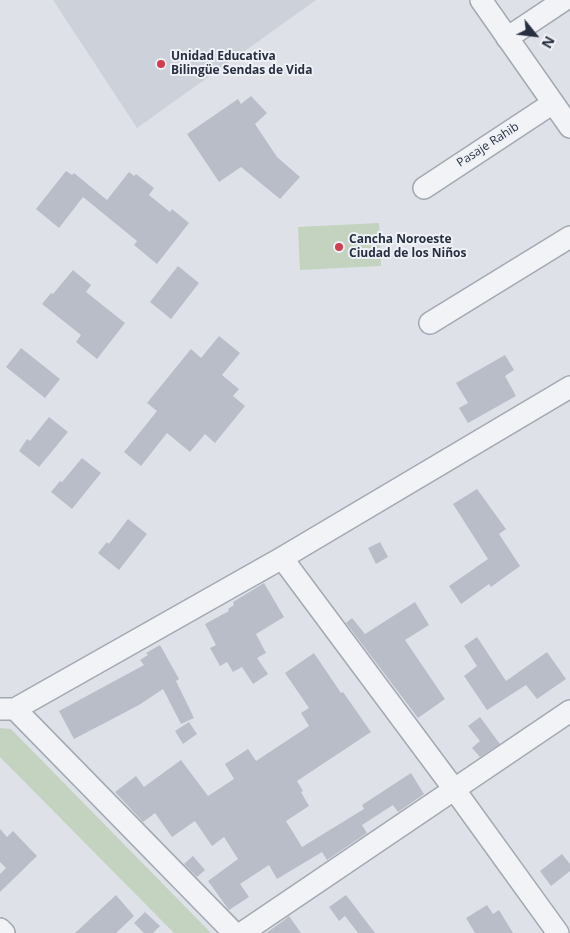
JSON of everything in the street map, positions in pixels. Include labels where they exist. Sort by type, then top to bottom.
[{"type":"street","points":[[481,0],[570,127]]},
{"type":"street","points":[[507,38],[564,0]]},
{"type":"street","name":"Pasaje Rahib","points":[[424,188],[553,103]]},
{"type":"street","points":[[430,323],[570,237]]},
{"type":"street","points":[[234,933],[7,709],[282,558],[570,387]]},
{"type":"street","points":[[282,558],[454,789],[558,933]]},
{"type":"street","points":[[242,933],[570,712]]},
{"type":"street","points":[[0,929],[4,933]]},
{"type":"shaded area","name":"Unidad Educativa Bilingüe Sendas de Vida","points":[[53,0],[316,0],[137,128]]},
{"type":"green space","name":"Cancha Noroeste Ciudad de los Niños","points":[[379,223],[381,266],[300,270],[298,227]]},
{"type":"green space","points":[[0,728],[11,729],[211,933],[174,933],[0,757]]},
{"type":"building","points":[[251,96],[267,113],[255,124],[277,157],[300,177],[280,199],[241,167],[219,182],[187,134],[238,99],[241,104]]},
{"type":"building","points":[[66,171],[72,175],[74,173],[107,200],[129,172],[134,176],[136,174],[154,188],[149,195],[170,212],[172,209],[189,223],[157,264],[134,245],[137,241],[83,197],[59,228],[36,209]]},
{"type":"building","points":[[178,266],[199,283],[171,319],[150,302]]},
{"type":"building","points":[[73,270],[91,285],[86,292],[125,323],[97,359],[76,342],[81,335],[42,304]]},
{"type":"building","points":[[219,336],[240,353],[222,375],[239,389],[233,396],[245,406],[215,443],[205,434],[190,452],[167,433],[141,466],[124,452],[157,411],[147,403],[191,349],[201,358]]},
{"type":"building","points":[[21,348],[60,379],[45,398],[6,367]]},
{"type":"building","points":[[505,355],[514,370],[505,376],[516,396],[468,423],[459,408],[468,403],[456,383]]},
{"type":"building","points":[[49,417],[68,432],[39,467],[19,451],[27,439],[30,441]]},
{"type":"building","points":[[82,458],[101,473],[72,509],[51,492]]},
{"type":"building","points":[[477,489],[506,529],[499,534],[520,566],[491,587],[489,584],[461,604],[449,586],[488,559],[453,504]]},
{"type":"building","points":[[128,519],[147,534],[119,570],[98,553],[107,542],[109,544]]},
{"type":"building","points":[[380,542],[388,557],[376,564],[368,548]]},
{"type":"building","points":[[264,583],[284,617],[256,634],[266,653],[257,658],[268,674],[253,684],[242,667],[233,672],[227,662],[220,666],[210,648],[216,645],[205,624],[229,611],[228,609],[234,605],[233,602]]},
{"type":"building","points":[[415,602],[429,625],[405,640],[445,699],[418,718],[346,623],[352,618],[365,634]]},
{"type":"building","points":[[477,637],[506,681],[547,652],[566,679],[537,699],[526,685],[487,710],[464,676],[477,666],[464,646]]},
{"type":"building","points":[[160,645],[179,679],[176,681],[194,718],[181,724],[163,689],[139,705],[74,739],[59,711],[144,665],[140,660],[148,655],[146,653]]},
{"type":"building","points":[[314,653],[341,693],[343,692],[371,732],[297,781],[309,806],[286,821],[302,847],[364,809],[362,805],[411,773],[424,794],[398,812],[393,805],[362,825],[367,833],[327,860],[322,852],[277,879],[269,865],[240,884],[249,897],[229,910],[208,881],[238,859],[224,837],[212,846],[195,821],[172,837],[155,813],[143,822],[115,792],[136,776],[144,787],[181,760],[208,796],[234,779],[225,764],[248,749],[256,761],[309,726],[301,713],[309,708],[285,673]]},
{"type":"building","points":[[480,717],[500,744],[480,757],[472,748],[480,741],[468,726]]},
{"type":"building","points":[[189,722],[197,734],[183,744],[175,731]]},
{"type":"building","points":[[0,829],[7,837],[13,831],[37,856],[0,892],[0,874],[6,868],[0,862]]},
{"type":"building","points":[[562,854],[570,864],[570,871],[551,886],[540,871]]},
{"type":"building","points":[[193,856],[205,870],[197,877],[184,864]]},
{"type":"building","points":[[116,895],[134,916],[116,933],[75,933]]},
{"type":"building","points":[[346,895],[375,933],[358,933],[345,916],[339,921],[329,907]]},
{"type":"building","points":[[487,905],[493,914],[499,910],[513,933],[475,933],[466,918]]},
{"type":"building","points":[[145,912],[160,926],[153,933],[144,933],[134,923]]},
{"type":"building","points":[[289,916],[301,933],[266,933],[283,921]]},
{"type":"place","name":"Unidad Educativa Bilingüe Sendas de Vida","points":[[161,64]]},
{"type":"place","name":"Cancha Noroeste Ciudad de los Niños","points":[[339,247]]}]
